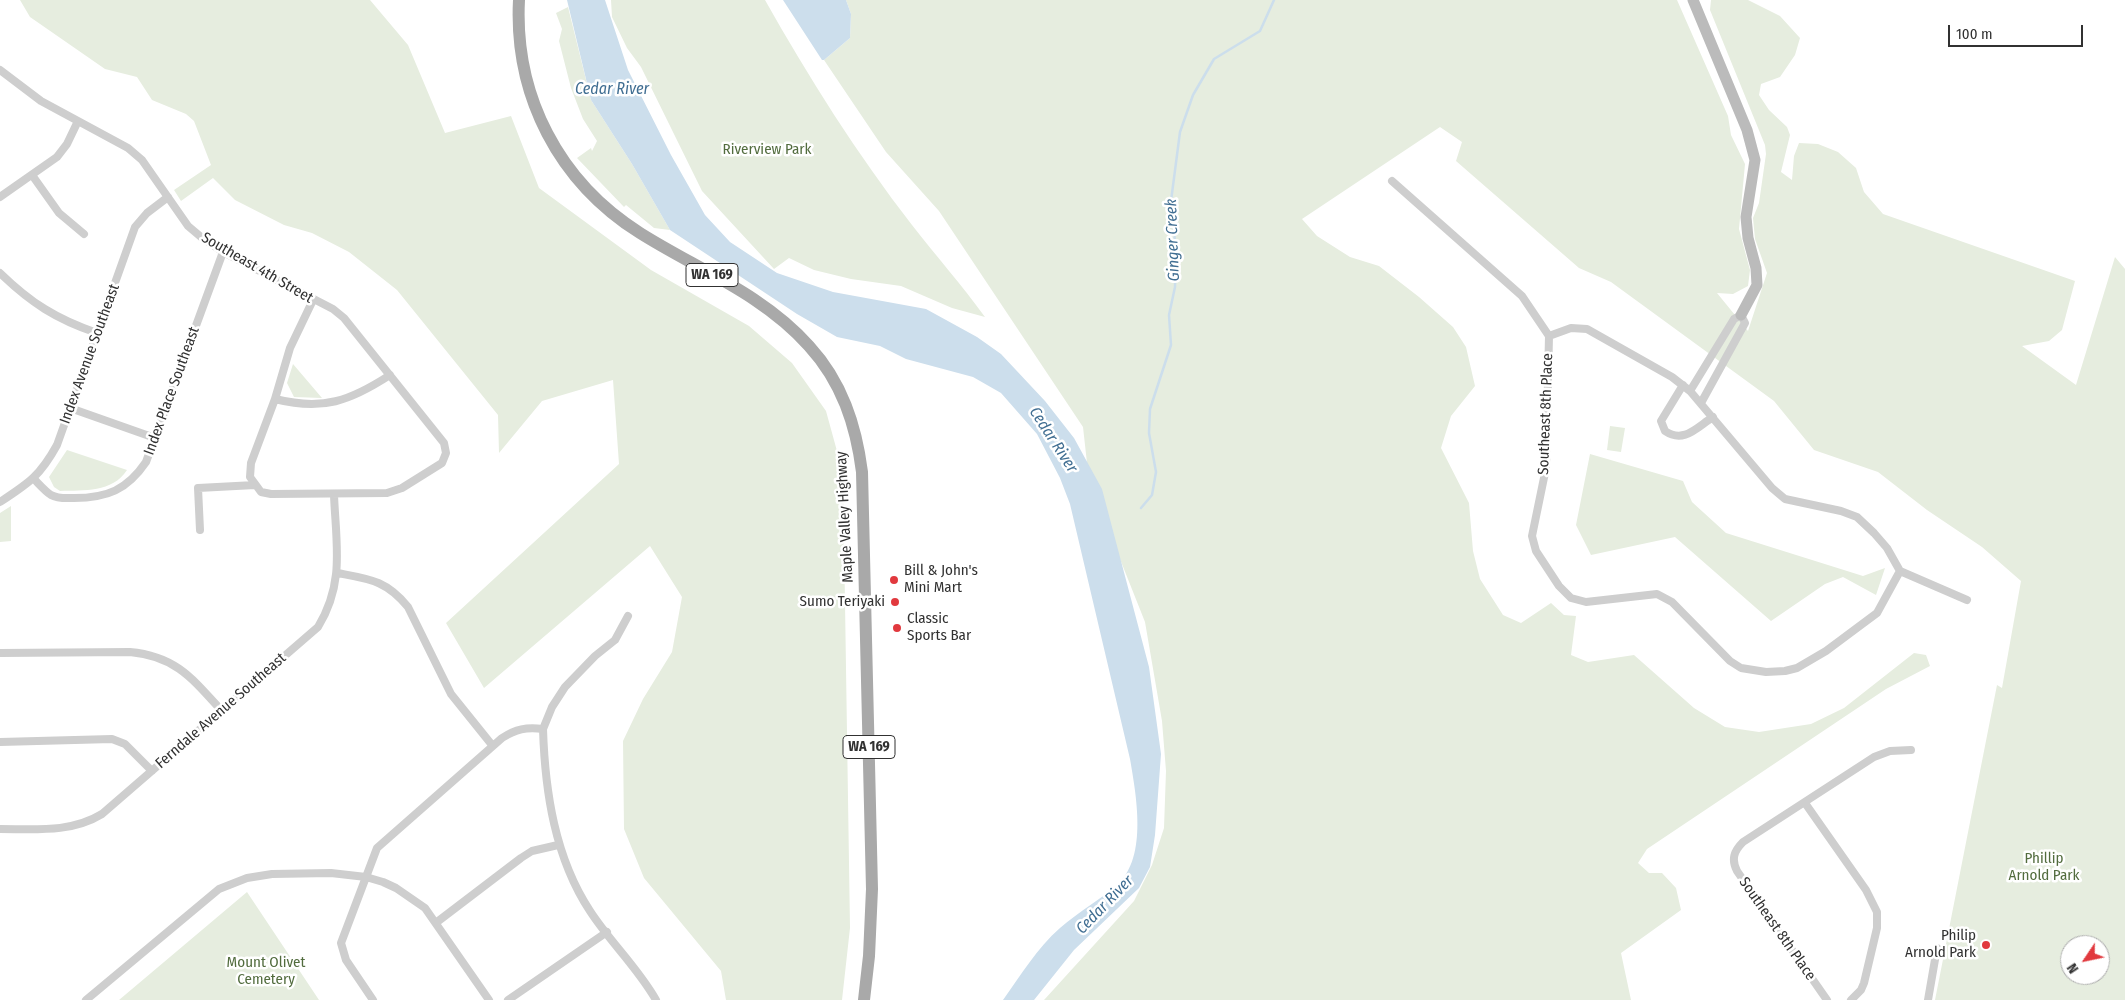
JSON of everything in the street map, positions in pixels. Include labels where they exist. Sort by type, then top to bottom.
[{"type":"main road","name":"Maple Valley Highway","points":[[519,0],[520,42],[528,84],[543,127],[565,164],[599,202],[618,218],[742,292],[785,323],[809,346],[826,368],[841,391],[849,412],[856,434],[862,472],[869,712],[872,917],[864,1000]]},
{"type":"street","points":[[1690,391],[1734,319],[1742,315],[1757,285],[1756,268],[1748,238],[1746,217],[1755,160],[1747,130],[1693,0]]},
{"type":"street","points":[[0,82],[3,72]]},
{"type":"street","name":"Southeast 4th Street","points":[[3,72],[41,101],[128,148],[142,160],[188,226],[223,252],[312,300],[333,309],[344,318],[437,431],[444,443],[446,453],[442,463],[402,488],[387,493],[334,495]]},
{"type":"street","points":[[0,197],[57,157],[67,144],[78,121]]},
{"type":"street","points":[[32,175],[54,207],[84,234]]},
{"type":"street","name":"Southeast 8th Place","points":[[1392,181],[1522,296],[1549,336],[1546,468],[1532,536],[1536,551],[1558,586],[1571,598],[1586,602],[1658,594],[1672,602],[1735,664],[1754,670],[1785,671],[1797,668],[1826,651],[1877,613],[1900,571]]},
{"type":"street","name":"Index Avenue Southeast","points":[[0,502],[34,479],[47,463],[56,446],[135,227],[147,213],[168,197]]},
{"type":"street","name":"Index Place Southeast","points":[[34,479],[52,496],[59,498],[97,498],[125,486],[136,476],[146,462],[223,252]]},
{"type":"street","points":[[0,273],[46,312],[97,333]]},
{"type":"street","points":[[312,300],[290,348],[275,398],[251,464],[250,477],[261,492],[270,494],[334,495]]},
{"type":"street","points":[[1701,403],[1745,323],[1742,315]]},
{"type":"street","points":[[1549,336],[1571,328],[1587,329],[1625,348],[1690,391],[1772,488],[1785,499],[1842,511],[1857,517],[1887,548],[1900,571],[1967,600]]},
{"type":"street","points":[[275,398],[294,404],[337,403],[362,393],[390,375]]},
{"type":"street","points":[[1683,385],[1661,421],[1665,431],[1677,438],[1713,417]]},
{"type":"street","points":[[70,408],[155,438]]},
{"type":"street","points":[[200,530],[198,488],[255,485]]},
{"type":"street","name":"Ferndale Avenue Southeast","points":[[0,830],[79,826],[102,814],[318,627],[333,596],[337,573],[334,495]]},
{"type":"street","points":[[337,573],[371,579],[389,587],[399,596],[408,607],[450,694],[492,745]]},
{"type":"street","points":[[628,616],[616,640],[595,656],[565,687],[552,707],[543,729],[546,776],[558,845],[580,894],[656,1000]]},
{"type":"street","points":[[0,652],[130,652],[151,654],[170,662],[188,674],[221,710]]},
{"type":"street","points":[[374,1000],[346,960],[341,943],[377,848],[492,745],[518,729],[530,727],[543,729]]},
{"type":"street","points":[[0,742],[112,739],[125,744],[152,771]]},
{"type":"street","points":[[1851,1000],[1861,990],[1864,983],[1877,928],[1877,912],[1866,890],[1806,803],[1874,757],[1890,751],[1911,750]]},
{"type":"street","name":"Southeast 8th Place","points":[[1806,803],[1743,842],[1736,849],[1734,857],[1736,871],[1827,1000]]},
{"type":"street","points":[[437,922],[532,851],[558,845]]},
{"type":"street","points":[[86,1000],[219,889],[247,878],[272,874],[343,873],[366,877],[396,888],[425,908],[437,922],[489,1000]]},
{"type":"street","points":[[508,1000],[607,932]]},
{"type":"street","points":[[1928,1000],[1937,948]]},
{"type":"green space","points":[[20,0],[370,0],[408,45],[445,133],[511,116],[539,188],[651,270],[749,326],[792,363],[826,411],[843,473],[850,928],[842,1000],[726,1000],[721,971],[644,878],[624,829],[623,741],[643,699],[672,652],[682,597],[650,546],[484,688],[446,623],[619,464],[613,380],[542,401],[499,453],[498,415],[397,290],[349,252],[312,233],[284,225],[235,200],[213,178],[181,201],[174,190],[211,165],[194,121],[186,114],[152,100],[137,77],[105,69],[30,17]]},
{"type":"green space","name":"Riverview Park","points":[[611,0],[765,0],[816,87],[872,171],[985,317],[952,308],[901,286],[851,279],[814,270],[789,258],[774,269],[702,191],[641,67],[627,48],[612,17]]},
{"type":"green space","name":"Phillip Arnold Park","points":[[846,0],[1677,0],[1728,116],[1731,135],[1745,164],[1739,229],[1750,270],[1748,286],[1733,294],[1717,293],[1748,331],[1767,273],[1755,239],[1753,218],[1759,203],[1766,154],[1765,145],[1710,10],[1711,0],[1748,0],[1780,16],[1800,38],[1795,55],[1780,77],[1761,84],[1759,95],[1769,110],[1787,127],[1790,135],[1781,172],[1792,180],[1794,156],[1799,143],[1818,144],[1838,152],[1856,168],[1864,192],[1883,214],[2075,281],[2062,330],[2049,341],[2022,346],[2076,385],[2115,257],[2125,269],[2125,1000],[1935,1000],[1997,685],[2002,688],[2021,581],[1982,547],[1927,510],[1878,472],[1814,450],[1774,401],[1611,282],[1579,268],[1456,161],[1462,142],[1440,127],[1302,219],[1317,236],[1350,257],[1379,266],[1419,297],[1453,327],[1466,347],[1475,386],[1451,416],[1441,448],[1469,503],[1473,551],[1480,579],[1503,615],[1521,623],[1551,603],[1564,615],[1576,616],[1571,655],[1588,662],[1634,655],[1694,708],[1725,727],[1759,732],[1811,724],[1844,708],[1914,653],[1926,655],[1930,666],[1886,689],[1647,849],[1638,863],[1649,873],[1662,873],[1676,888],[1681,910],[1621,953],[1631,1000],[1044,1000],[1134,901],[1152,865],[1164,828],[1166,771],[1162,721],[1145,622],[1089,481],[1083,427],[939,211],[886,152],[824,60],[850,38],[851,14]]},
{"type":"green space","points":[[568,7],[591,100],[632,164],[670,230],[654,228],[626,205],[624,207],[577,158],[591,148],[592,151],[597,141],[583,119],[571,88],[559,41],[562,29],[556,13]]},
{"type":"green space","points":[[293,364],[322,398],[294,397],[287,383]]},
{"type":"green space","points":[[1610,426],[1625,428],[1621,452],[1607,450]]},
{"type":"green space","points":[[67,450],[127,470],[114,483],[97,489],[60,491],[54,487],[49,477]]},
{"type":"green space","points":[[1590,454],[1683,481],[1692,502],[1726,533],[1863,576],[1885,568],[1876,595],[1843,577],[1825,584],[1771,621],[1675,537],[1591,555],[1576,525]]},
{"type":"green space","points":[[11,506],[11,541],[0,542],[0,513]]},
{"type":"green space","name":"Mount Olivet Cemetery","points":[[247,892],[319,1000],[119,1000]]},
{"type":"water","name":"Cedar River","points":[[567,0],[605,0],[628,70],[671,155],[705,215],[730,242],[777,273],[833,292],[926,309],[977,337],[1001,354],[1045,401],[1074,438],[1102,489],[1149,667],[1161,754],[1155,835],[1150,867],[1139,888],[1074,950],[1034,1000],[1003,1000],[1044,944],[1067,922],[1118,884],[1127,872],[1133,858],[1138,824],[1130,759],[1070,504],[1060,478],[1037,434],[1001,393],[973,377],[906,359],[880,346],[837,337],[797,314],[670,230],[632,164],[591,100]]},
{"type":"water","points":[[783,0],[846,0],[851,14],[850,38],[822,60]]},
{"type":"waterway","name":"Ginger Creek","points":[[1141,508],[1152,495],[1156,472],[1149,433],[1150,409],[1171,345],[1169,315],[1175,287],[1176,252],[1171,201],[1180,132],[1193,95],[1214,59],[1260,31],[1274,0]]},
{"type":"place","name":"Bill & John's Mini Mart","points":[[894,580]]},
{"type":"place","name":"Sumo Teriyaki","points":[[895,602]]},
{"type":"place","name":"Classic Sports Bar","points":[[897,628]]},
{"type":"place","name":"Philip Arnold Park","points":[[1986,945]]}]
